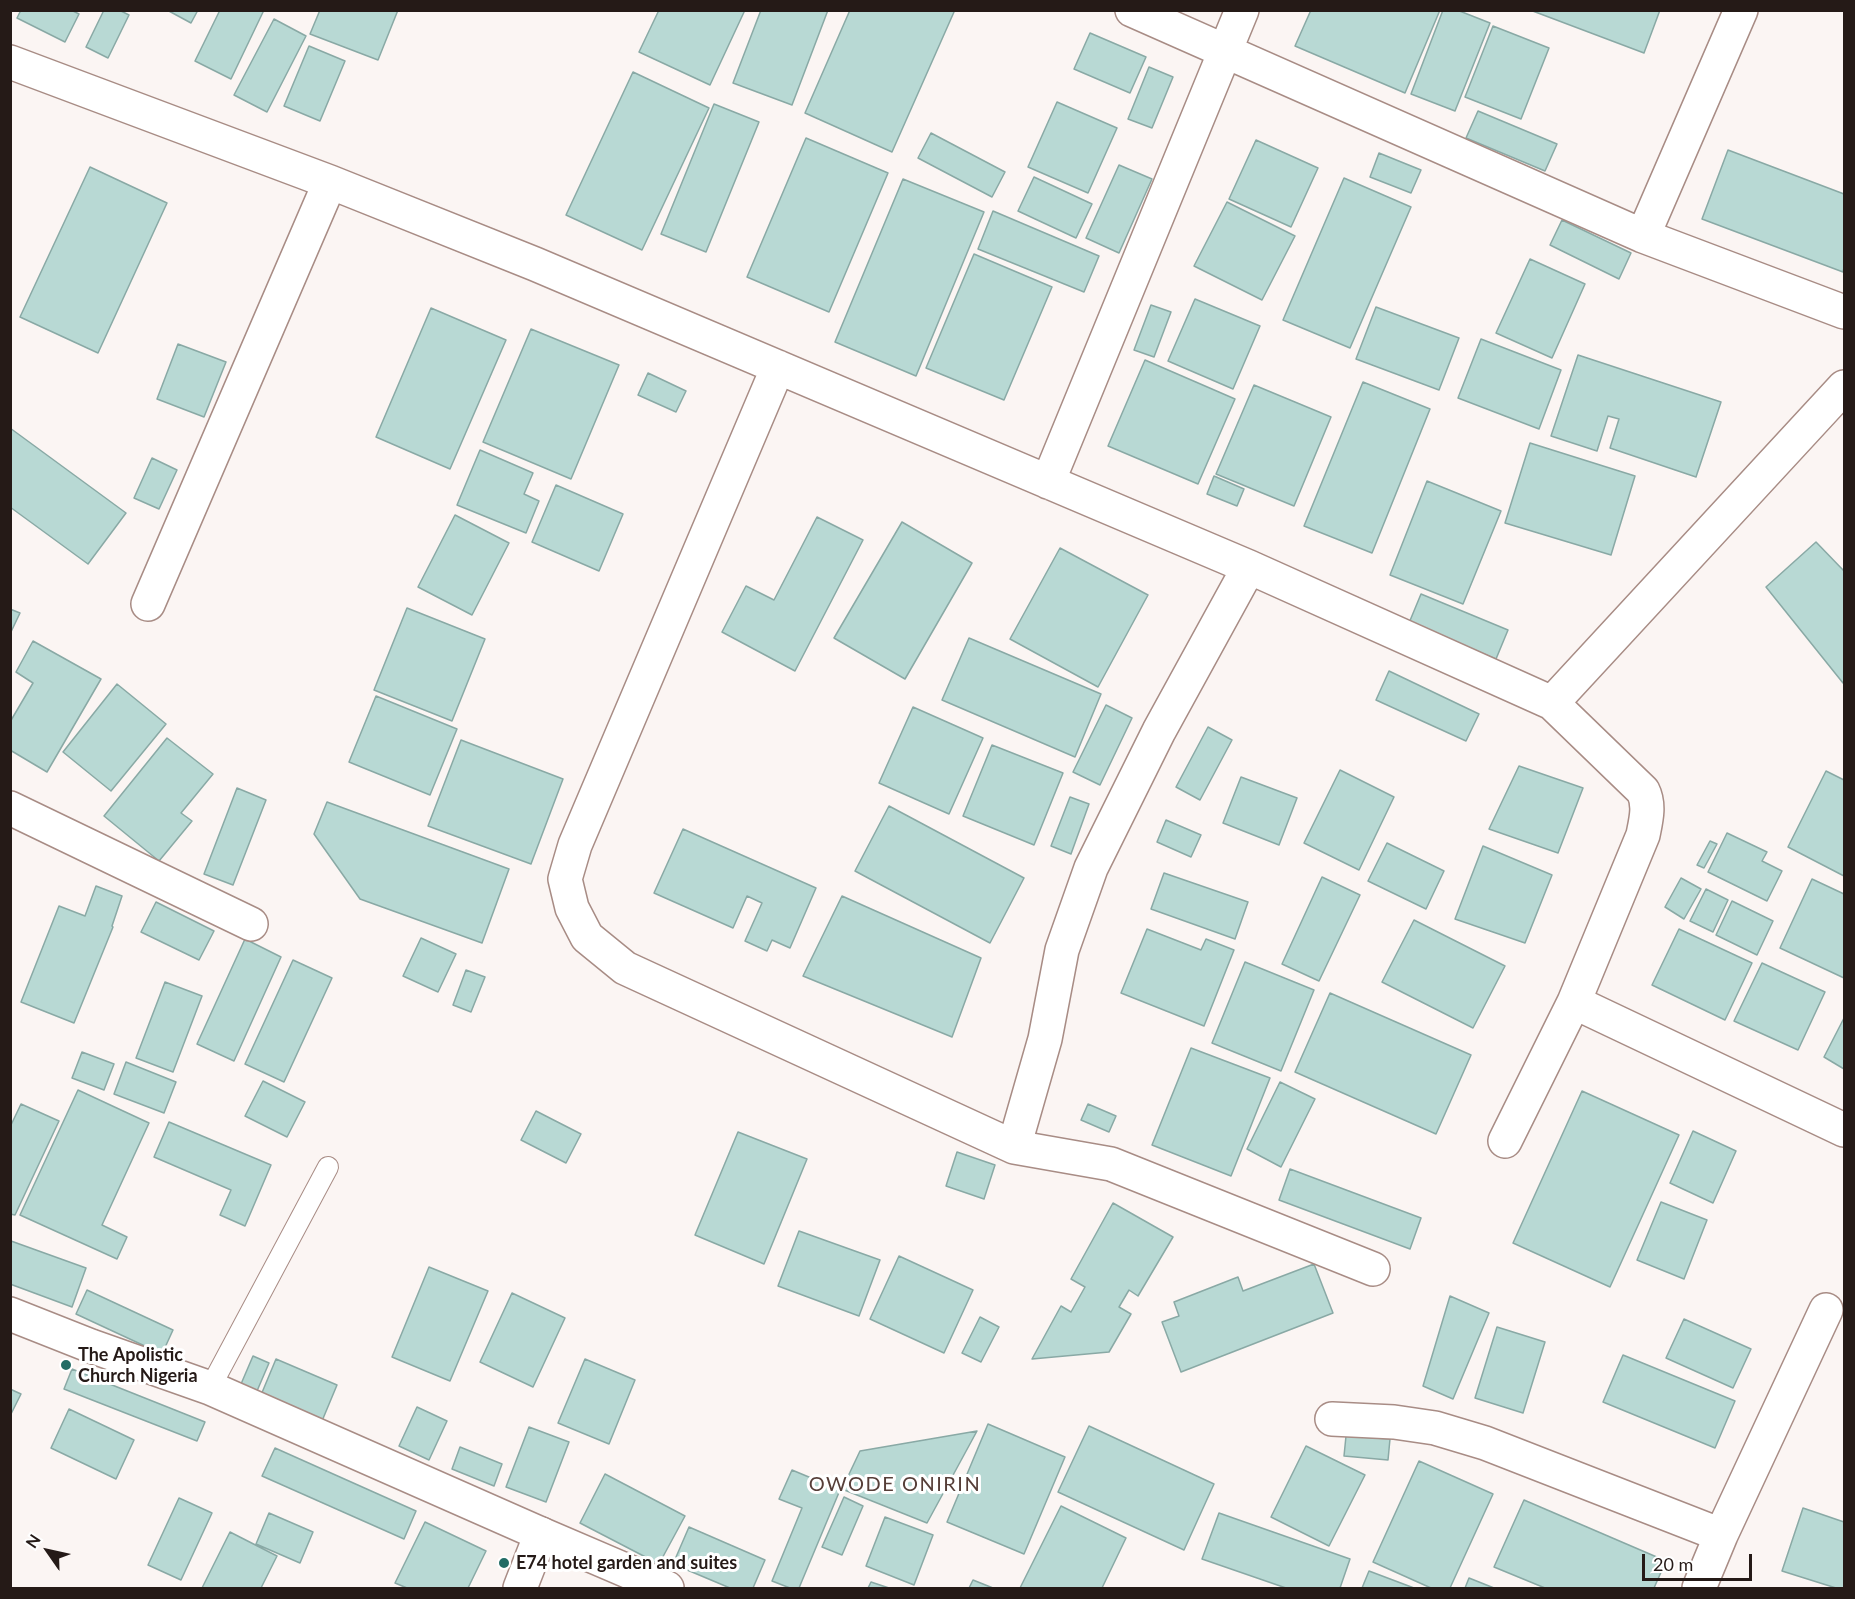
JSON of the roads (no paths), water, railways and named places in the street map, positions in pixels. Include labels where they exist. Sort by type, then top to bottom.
[{"type":"street","points":[[1132,10],[1643,236],[1845,312]]},
{"type":"street","points":[[1048,482],[1242,10]]},
{"type":"street","points":[[1643,236],[1741,10]]},
{"type":"street","points":[[10,63],[330,182],[535,264],[1249,567],[1552,703],[1643,791],[1647,798],[1648,808],[1643,835],[1574,1002],[1505,1141]]},
{"type":"street","points":[[148,604],[330,182]]},
{"type":"street","points":[[778,367],[575,845],[565,879],[572,908],[587,938],[625,968],[1014,1148],[1111,1164],[1373,1269]]},
{"type":"street","points":[[1552,703],[1845,387]]},
{"type":"street","points":[[1014,1148],[1045,1039],[1062,950],[1091,868],[1159,731],[1249,567]]},
{"type":"street","points":[[10,808],[251,924]]},
{"type":"street","points":[[1574,1002],[1845,1130]]},
{"type":"street","points":[[1699,1588],[1721,1535],[1826,1310]]},
{"type":"street","points":[[10,1314],[91,1346],[210,1388],[667,1588]]},
{"type":"street","points":[[1332,1419],[1394,1422],[1435,1428],[1485,1443],[1721,1535]]},
{"type":"street","points":[[520,1588],[541,1534]]},
{"type":"lane","points":[[210,1388],[328,1167]]},
{"type":"place","name":"The Apolistic Church Nigeria","points":[[66,1365]]},
{"type":"place","name":"E74 hotel garden and suites","points":[[504,1563]]},
{"type":"district","name":"OWODE ONIRIN","points":[[895,1485]]}]
